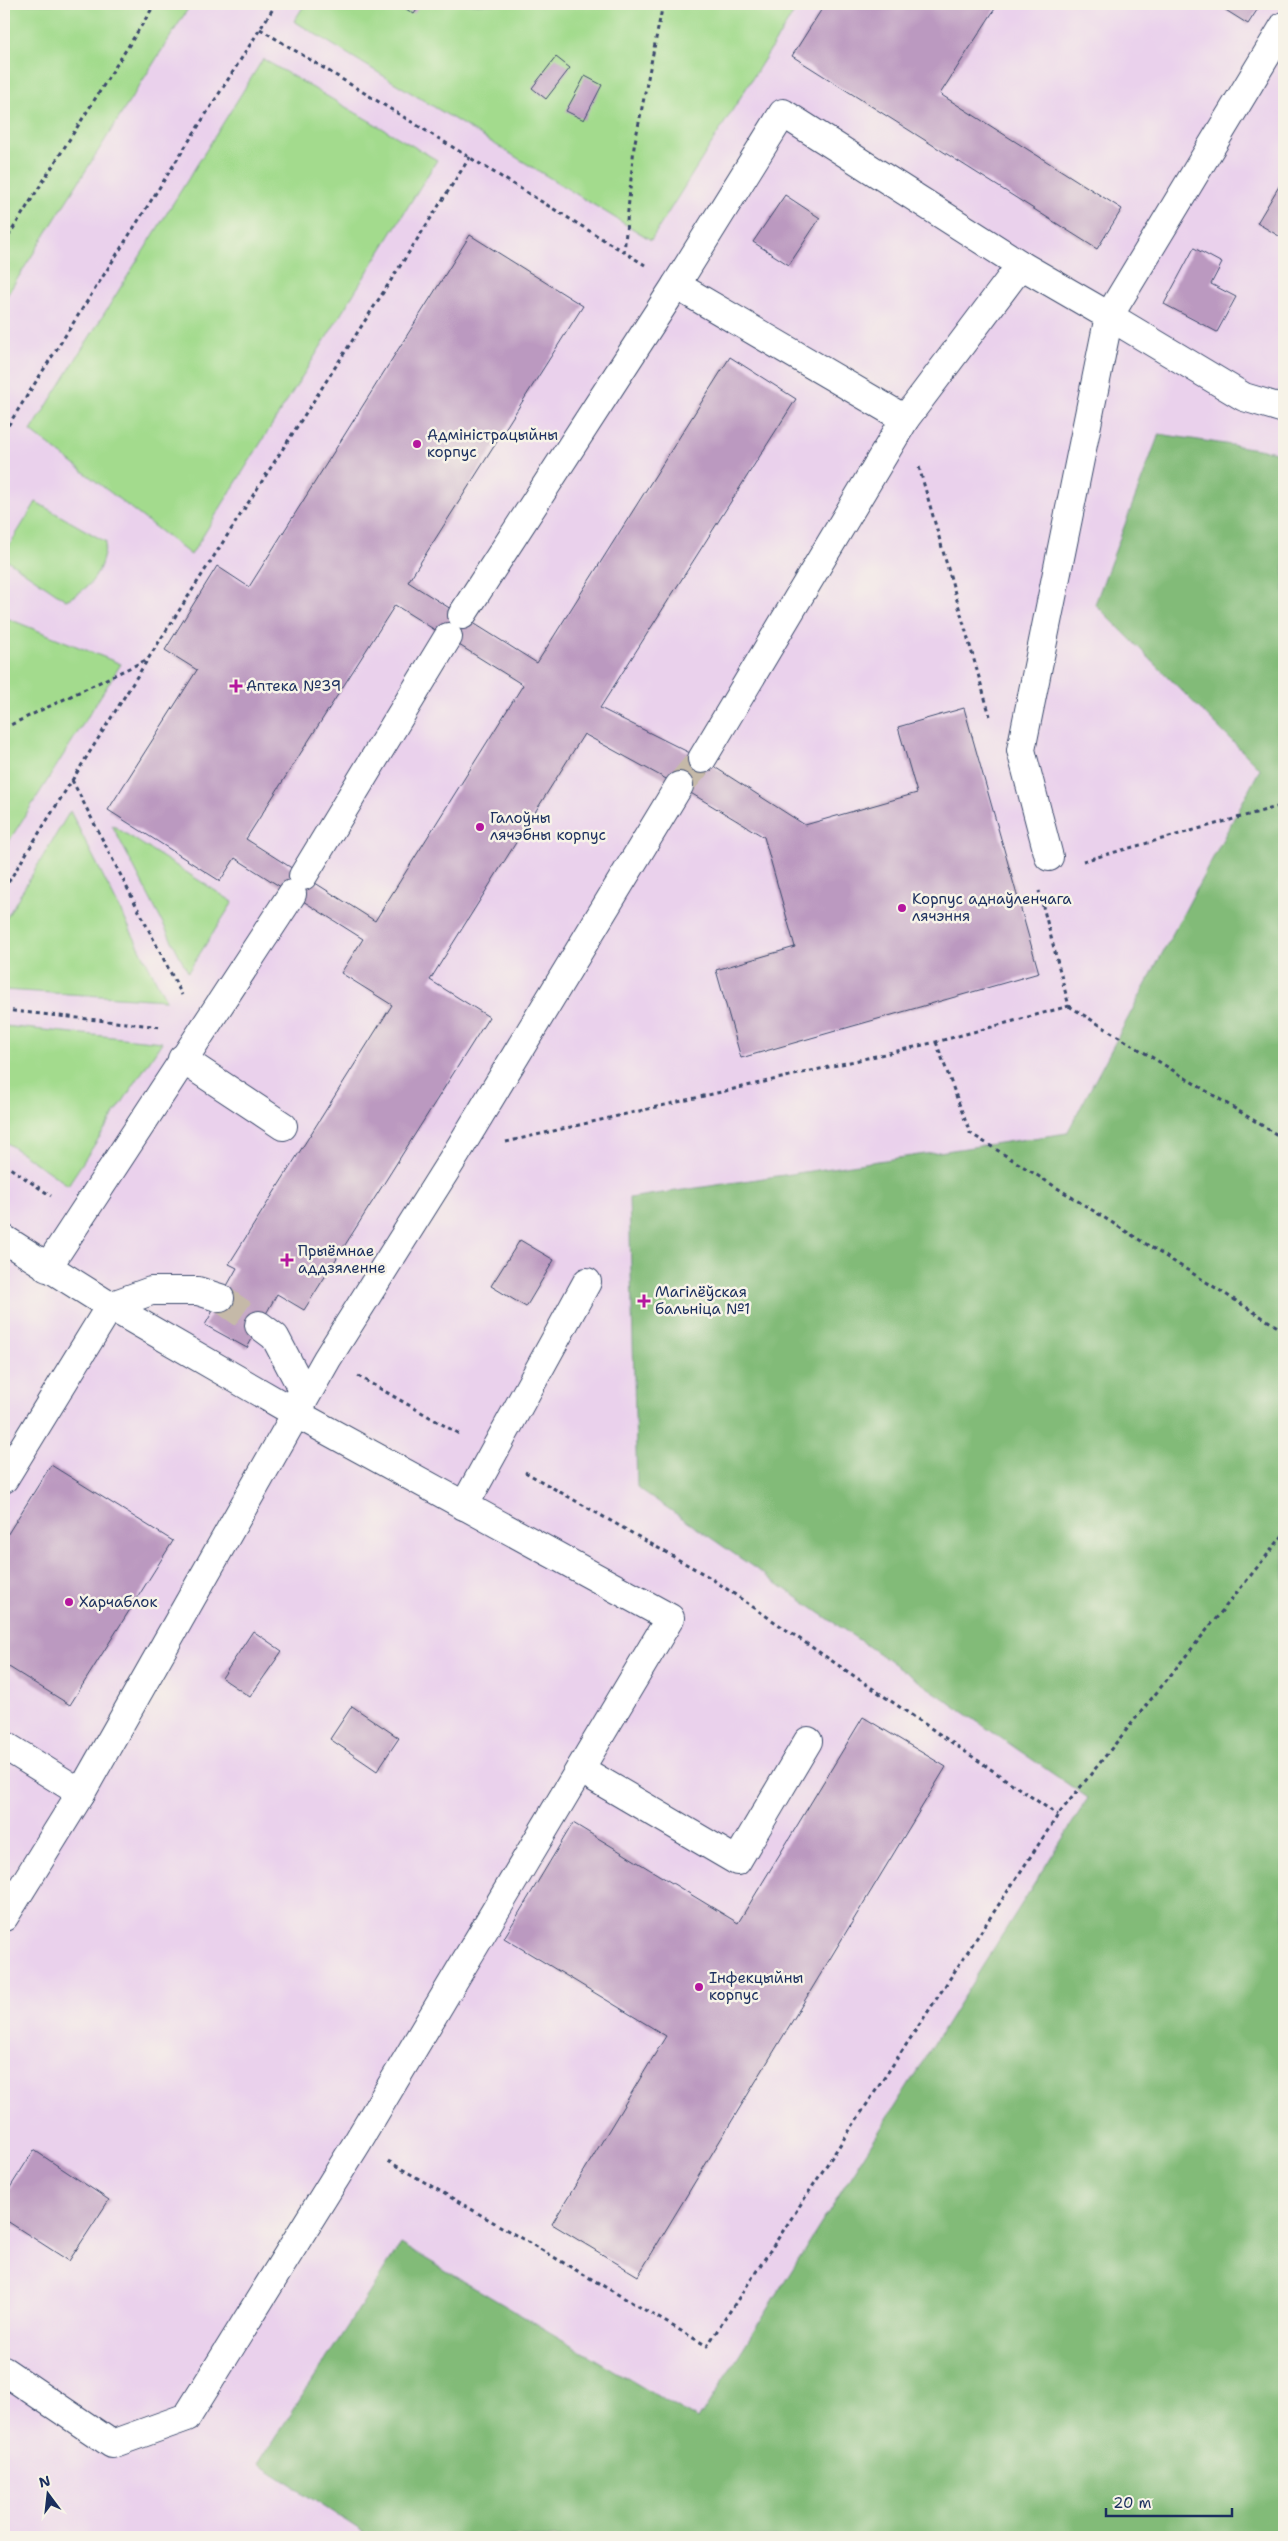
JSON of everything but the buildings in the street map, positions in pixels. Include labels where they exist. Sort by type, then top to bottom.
[{"type":"lane","points":[[1061,860],[1021,750],[1109,316],[1284,26]]},
{"type":"lane","points":[[47,1268],[200,1031],[298,885],[455,626],[676,285],[783,113],[1021,265],[1244,397],[1284,409]]},
{"type":"lane","points":[[702,758],[905,419],[1021,265]]},
{"type":"lane","points":[[676,285],[905,419]]},
{"type":"lane","points":[[4,1916],[81,1793],[327,1359],[456,1154],[679,786]]},
{"type":"lane","points":[[182,1059],[283,1126]]},
{"type":"lane","points":[[4,1239],[47,1268],[110,1306],[297,1414],[670,1618],[357,2143],[187,2417],[112,2444],[4,2371]]},
{"type":"lane","points":[[464,1506],[587,1282]]},
{"type":"lane","points":[[4,1479],[110,1306],[152,1291],[198,1291],[220,1298]]},
{"type":"lane","points":[[260,1325],[275,1337],[287,1356],[298,1381],[302,1394],[297,1414]]},
{"type":"lane","points":[[580,1769],[737,1861],[808,1742]]},
{"type":"lane","points":[[4,1746],[81,1793]]},
{"type":"path","points":[[4,243],[155,4]]},
{"type":"path","points":[[4,432],[276,4]]},
{"type":"path","points":[[624,253],[634,147],[663,4]]},
{"type":"path","points":[[260,29],[676,285]]},
{"type":"path","points":[[4,889],[148,659],[470,158]]},
{"type":"path","points":[[905,419],[991,722]]},
{"type":"path","points":[[4,728],[148,659]]},
{"type":"path","points":[[72,780],[200,1031]]},
{"type":"path","points":[[1061,860],[1284,805]]},
{"type":"path","points":[[1037,884],[1068,1006],[1284,1139]]},
{"type":"path","points":[[456,1154],[936,1042],[1068,1006]]},
{"type":"path","points":[[4,1010],[200,1031]]},
{"type":"path","points":[[936,1042],[970,1133],[1284,1331]]},
{"type":"path","points":[[4,1164],[81,1215]]},
{"type":"path","points":[[327,1359],[709,1577],[1058,1815]]},
{"type":"path","points":[[357,2143],[707,2346],[1058,1815],[1284,1534]]},
{"type":"shaded area","name":"Магілёўская бальніца №1","points":[[191,4],[1284,4],[1284,2303],[1124,2537],[4,2537],[4,300]]},
{"type":"green space","points":[[4,4],[191,4],[4,300]]},
{"type":"green space","points":[[305,4],[799,4],[651,240],[294,21]]},
{"type":"green space","points":[[263,59],[437,160],[191,555],[31,431]]},
{"type":"green space","points":[[1159,434],[1284,453],[1284,2537],[371,2537],[258,2464],[401,2244],[698,2420],[1088,1798],[637,1487],[629,1198],[1067,1133],[1260,769],[1095,604]]},
{"type":"green space","points":[[36,502],[106,542],[102,561],[95,577],[84,590],[66,600],[4,558],[4,554]]},
{"type":"green space","points":[[4,617],[121,664],[4,849]]},
{"type":"green space","points":[[70,811],[166,1000],[4,990],[4,922]]},
{"type":"green space","points":[[112,825],[233,902],[188,972]]},
{"type":"green space","points":[[4,1026],[162,1042],[68,1185],[4,1141]]},
{"type":"tunnel","points":[[679,786],[702,759]]},
{"type":"tunnel","points":[[220,1298],[259,1325]]},
{"type":"place","name":"Адміністрацыйны корпус","points":[[417,444]]},
{"type":"place","name":"Аптека №39","points":[[236,686]]},
{"type":"place","name":"Галоўны лячэбны корпус","points":[[480,827]]},
{"type":"place","name":"Корпус аднаўленчага лячэння","points":[[902,908]]},
{"type":"place","name":"Прыёмнае аддзяленне","points":[[287,1260]]},
{"type":"place","name":"Магілёўская бальніца №1","points":[[644,1301]]},
{"type":"place","name":"Харчаблок","points":[[69,1602]]},
{"type":"place","name":"Інфекцыйны корпус","points":[[699,1987]]}]
